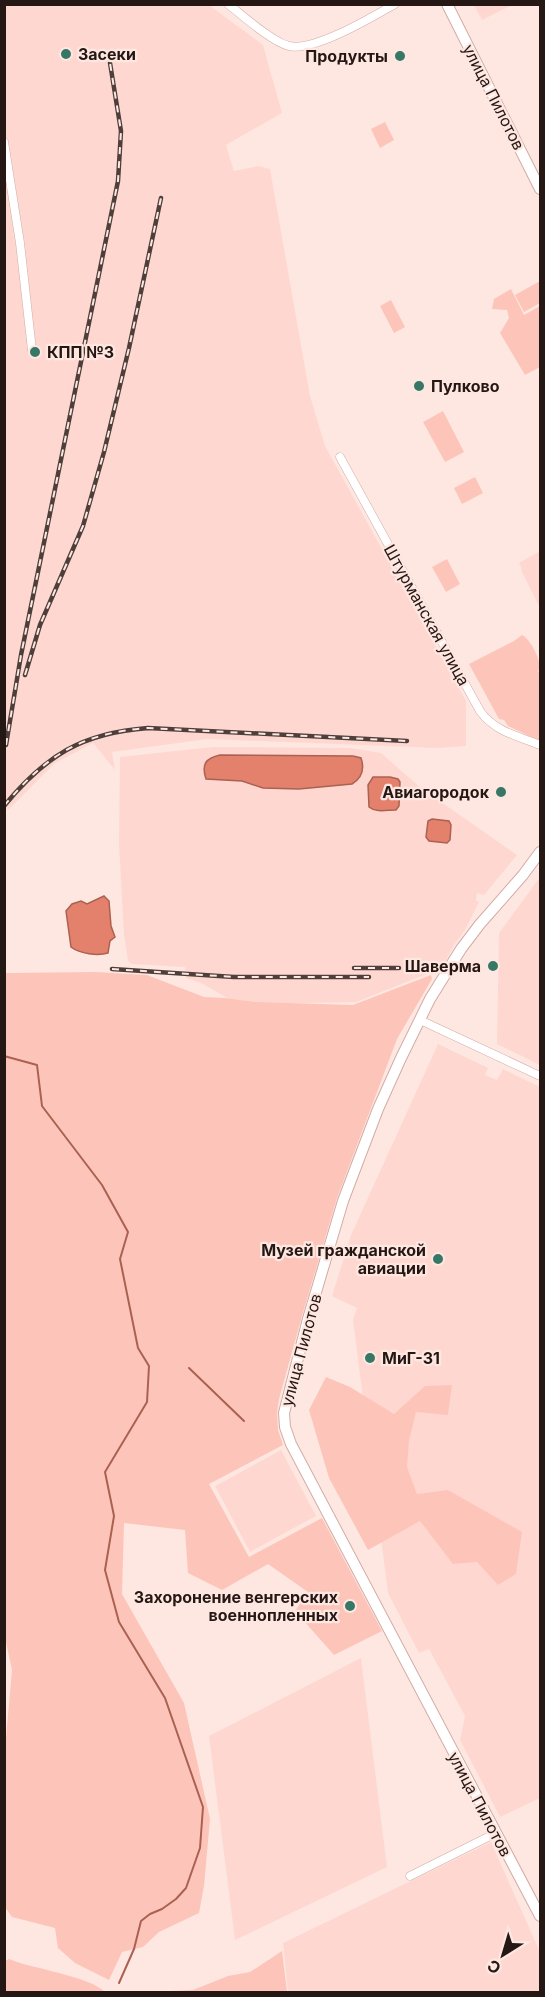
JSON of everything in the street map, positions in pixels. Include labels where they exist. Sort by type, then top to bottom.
[{"type":"street","points":[[228,4],[273,38],[290,47],[320,42],[395,4]]},
{"type":"street","name":"улица Пилотов","points":[[447,4],[540,189]]},
{"type":"street","points":[[4,142],[20,243],[32,350]]},
{"type":"street","name":"Штурманская улица","points":[[340,457],[480,711],[499,730],[540,745]]},
{"type":"street","name":"улица Пилотов","points":[[540,852],[523,876],[474,932],[437,986],[378,1109],[343,1201],[308,1319],[284,1413],[285,1427],[291,1444],[540,1916]]},
{"type":"street","points":[[420,1020],[540,1076]]},
{"type":"street","points":[[410,1876],[496,1833]]},
{"type":"shaded area","points":[[4,5],[209,5],[263,45],[282,113],[226,145],[234,171],[258,166],[270,169],[310,396],[325,446],[466,701],[466,746],[438,748],[208,739],[112,752],[115,770],[93,743],[55,763],[8,810],[5,806]]},
{"type":"shaded area","points":[[474,5],[512,5],[482,20]]},
{"type":"shaded area","points":[[385,122],[394,140],[380,148],[371,129]]},
{"type":"shaded area","points":[[540,281],[540,303],[524,312],[515,295]]},
{"type":"shaded area","points":[[511,289],[524,315],[540,306],[540,367],[525,375],[500,333],[509,318],[507,310],[492,309],[494,299]]},
{"type":"shaded area","points":[[391,300],[405,327],[394,333],[380,306]]},
{"type":"shaded area","points":[[443,411],[464,452],[445,462],[423,422]]},
{"type":"shaded area","points":[[475,477],[483,493],[462,504],[454,488]]},
{"type":"shaded area","points":[[540,551],[540,608],[519,563]]},
{"type":"shaded area","points":[[447,559],[460,584],[446,592],[432,567]]},
{"type":"shaded area","points":[[522,635],[532,645],[540,665],[538,670],[540,675],[540,741],[508,726],[504,720],[499,719],[469,664]]},
{"type":"shaded area","points":[[212,747],[351,748],[381,753],[421,788],[517,855],[484,895],[477,893],[476,900],[479,902],[442,968],[356,1002],[254,1004],[229,999],[201,983],[186,978],[185,967],[132,964],[128,961],[124,935],[119,844],[120,757]]},
{"type":"shaded area","points":[[220,755],[353,756],[361,758],[363,770],[352,784],[299,789],[263,788],[242,781],[206,779],[204,769],[206,762]]},
{"type":"shaded area","points":[[373,777],[398,779],[400,782],[399,806],[396,810],[378,811],[369,807],[368,785]]},
{"type":"shaded area","points":[[432,819],[449,821],[450,840],[447,843],[429,841],[426,837],[428,821]]},
{"type":"shaded area","points":[[540,877],[540,1065],[497,1044],[499,933]]},
{"type":"shaded area","points":[[104,896],[109,901],[111,926],[115,937],[110,941],[108,953],[89,954],[71,947],[66,911],[72,904],[81,901],[87,904]]},
{"type":"shaded area","points":[[95,972],[147,975],[204,997],[255,1002],[353,1005],[431,975],[432,979],[397,1039],[337,1198],[279,1399],[278,1430],[283,1445],[209,1484],[249,1557],[322,1518],[382,1631],[334,1655],[295,1611],[308,1592],[268,1564],[222,1590],[188,1573],[185,1530],[124,1523],[122,1594],[184,1703],[210,1819],[204,1886],[199,1913],[159,1932],[143,1947],[122,1952],[109,1980],[75,1963],[58,1948],[55,1928],[12,1917],[4,1906],[4,1760],[12,1670],[4,1633],[5,973]]},
{"type":"shaded area","points":[[438,1044],[488,1068],[485,1075],[497,1080],[503,1069],[540,1087],[540,1798],[500,1817],[460,1740],[465,1716],[429,1649],[419,1653],[388,1593],[353,1320],[357,1308],[332,1296],[351,1235]]},
{"type":"shaded area","points":[[326,1377],[350,1387],[394,1414],[425,1386],[452,1385],[448,1415],[416,1412],[409,1441],[407,1467],[417,1494],[448,1490],[522,1532],[516,1574],[498,1585],[477,1562],[453,1564],[420,1521],[368,1550],[329,1478],[309,1410]]},
{"type":"shaded area","points":[[281,1450],[316,1516],[250,1552],[215,1486]]},
{"type":"shaded area","points":[[361,1658],[387,1867],[235,1940],[209,1736]]},
{"type":"shaded area","points":[[491,1842],[540,1952],[540,1992],[288,1992],[283,1943]]},
{"type":"shaded area","points":[[282,1951],[287,1992],[147,1992],[193,1990],[228,1976],[250,1972]]},
{"type":"shaded area","points":[[9,1959],[74,1977],[97,1986],[105,1992],[5,1992],[5,1961]]},
{"type":"waterway","points":[[4,1056],[37,1065],[42,1106],[102,1185],[128,1232],[120,1259],[138,1348],[149,1366],[147,1402],[105,1472],[114,1516],[105,1570],[119,1622],[165,1698],[203,1807],[200,1848],[186,1888],[176,1899],[141,1921],[134,1949],[119,1983]]},
{"type":"waterway","points":[[189,1368],[244,1421]]},
{"type":"railway","points":[[6,745],[21,655],[118,181],[121,131],[110,63]]},
{"type":"railway","points":[[25,675],[40,625],[83,526],[104,452],[129,348],[161,198]]},
{"type":"railway","points":[[4,806],[35,773],[67,750],[85,741],[125,731],[148,728],[407,741]]},
{"type":"railway","points":[[354,968],[399,968]]},
{"type":"railway","points":[[112,969],[234,977],[369,977]]},
{"type":"place","name":"Засеки","points":[[66,54]]},
{"type":"place","name":"Продукты","points":[[400,56]]},
{"type":"place","name":"КПП №3","points":[[35,352]]},
{"type":"place","name":"Пулково","points":[[419,386]]},
{"type":"place","name":"Авиагородок","points":[[501,792]]},
{"type":"place","name":"Шаверма","points":[[493,966]]},
{"type":"place","name":"Музей гражданской авиации","points":[[438,1259]]},
{"type":"place","name":"МиГ-31","points":[[370,1358]]},
{"type":"place","name":"Захоронение венгерских военнопленных","points":[[350,1606]]}]
